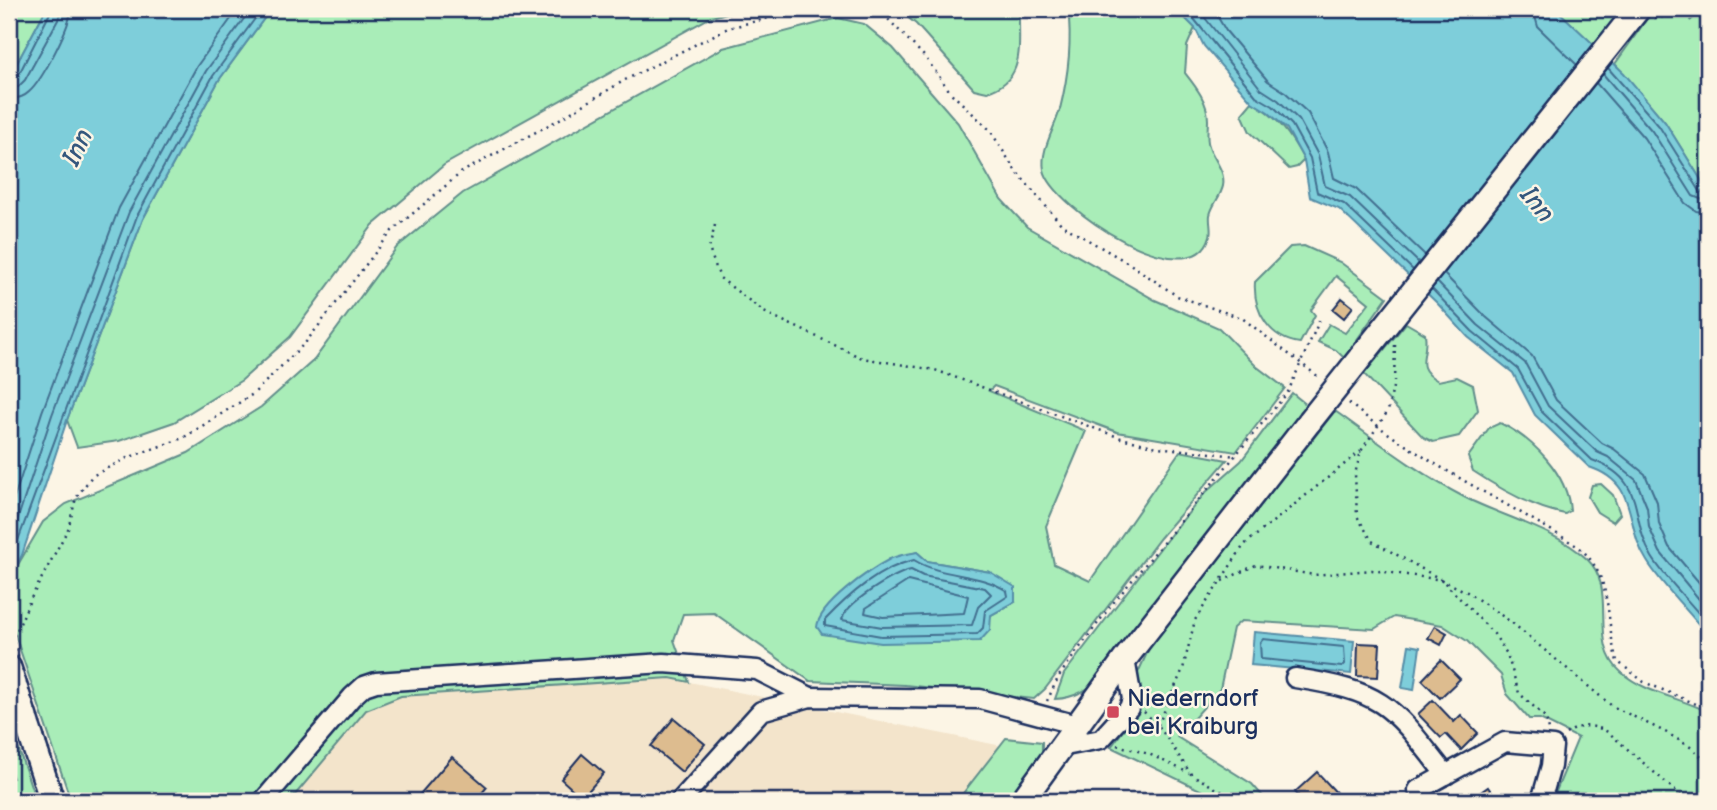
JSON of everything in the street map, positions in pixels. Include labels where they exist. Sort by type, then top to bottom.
[{"type":"main road","points":[[1022,801],[1125,659],[1360,358],[1392,334],[1631,17]]},
{"type":"main road","points":[[9,668],[52,801]]},
{"type":"street","points":[[1060,747],[1101,738],[1129,708],[1132,699],[1125,659]]},
{"type":"street","points":[[263,801],[352,697],[364,686],[376,682],[664,663],[757,670],[810,697]]},
{"type":"street","points":[[1295,678],[1343,685],[1368,694],[1390,708],[1446,775]]},
{"type":"street","points":[[680,801],[761,711],[810,697],[980,699],[1077,725]]},
{"type":"street","points":[[1418,790],[1505,742],[1553,746],[1551,766],[1541,801]]},
{"type":"path","points":[[9,649],[30,600],[68,530],[76,498],[92,476],[127,458],[183,438],[253,394],[306,342],[393,231],[462,172],[558,121],[625,80],[728,28],[805,9]]},
{"type":"path","points":[[870,9],[887,18],[925,57],[951,93],[990,130],[1015,170],[1062,225],[1130,264],[1177,296],[1242,318],[1327,383]]},
{"type":"path","points":[[1688,9],[1708,24]]},
{"type":"path","points":[[1631,17],[1694,14],[1699,9]]},
{"type":"path","points":[[715,225],[709,248],[720,278],[764,312],[862,358],[935,370],[1121,438],[1157,447],[1237,456]]},
{"type":"path","points":[[1047,716],[1047,700],[1059,676],[1170,531],[1237,456],[1288,392],[1320,319]]},
{"type":"path","points":[[1158,725],[1182,669],[1195,620],[1244,545],[1361,450],[1388,411],[1394,382],[1392,334]]},
{"type":"path","points":[[1345,399],[1376,427],[1580,548],[1596,563],[1605,588],[1617,661],[1644,682],[1708,709]]},
{"type":"path","points":[[1361,450],[1355,474],[1357,516],[1372,541],[1467,592],[1511,622],[1612,706],[1667,733],[1692,748],[1708,763]]},
{"type":"path","points":[[1222,581],[1256,565],[1314,575],[1372,570],[1442,580],[1494,634],[1507,654],[1519,694],[1546,718],[1553,746],[1576,727],[1597,726],[1629,748],[1687,801]]},
{"type":"path","points":[[9,629],[66,801]]},
{"type":"path","points":[[1132,699],[1158,725],[1191,774]]},
{"type":"path","points":[[1101,738],[1149,754],[1238,801]]},
{"type":"shaded area","points":[[670,678],[1002,746],[957,801],[290,801],[366,710],[402,696]]},
{"type":"green space","points":[[9,9],[46,9],[9,78]]},
{"type":"green space","points":[[271,9],[743,9],[711,17],[444,165],[373,225],[290,337],[242,380],[174,422],[119,441],[77,447],[67,420],[143,219],[219,80]]},
{"type":"green space","points":[[897,9],[1019,9],[1018,59],[1009,79],[987,92],[974,89],[916,24]]},
{"type":"green space","points":[[1068,9],[1176,9],[1195,28],[1187,46],[1185,73],[1204,101],[1208,120],[1208,143],[1221,170],[1223,181],[1222,190],[1210,215],[1210,236],[1198,253],[1178,258],[1152,253],[1124,241],[1071,205],[1053,186],[1044,170],[1044,155],[1060,109],[1067,72],[1070,34]]},
{"type":"green space","points":[[1556,9],[1627,9],[1595,46]]},
{"type":"green space","points":[[1654,9],[1694,9],[1690,21],[1703,9],[1708,9],[1708,191],[1665,122],[1615,64]]},
{"type":"green space","points":[[838,18],[864,24],[893,48],[958,123],[1001,199],[1027,227],[1155,300],[1219,328],[1256,366],[1285,388],[1236,452],[1117,432],[994,386],[989,391],[1086,431],[1046,526],[1054,564],[1090,581],[1180,451],[1227,460],[1160,538],[1045,689],[1034,699],[905,685],[810,681],[714,613],[683,614],[674,640],[689,682],[670,678],[401,696],[366,710],[290,801],[71,801],[9,617],[9,580],[43,522],[66,504],[188,453],[261,407],[314,360],[397,247],[463,193],[723,48]],"holes":[[[917,552],[927,561],[990,572],[1015,602],[991,615],[980,641],[955,641],[890,559]]]},
{"type":"green space","points":[[1252,102],[1276,120],[1288,134],[1304,160],[1297,167],[1289,169],[1250,132],[1242,114]]},
{"type":"green space","points":[[1304,246],[1340,262],[1387,297],[1344,358],[1336,350],[1318,342],[1329,324],[1345,333],[1369,303],[1336,276],[1311,310],[1315,315],[1300,343],[1272,330],[1260,313],[1255,282],[1290,247]]},
{"type":"green space","points":[[1406,323],[1425,334],[1423,360],[1430,376],[1438,381],[1457,377],[1473,385],[1478,410],[1459,436],[1433,442],[1423,437],[1364,374]]},
{"type":"green space","points":[[1292,393],[1308,406],[1185,561],[1104,674],[1082,692],[1055,699],[1064,674],[1171,534],[1205,493],[1241,461]]},
{"type":"green space","points":[[1335,411],[1447,488],[1559,539],[1587,559],[1596,571],[1601,585],[1606,646],[1611,660],[1621,672],[1641,685],[1708,712],[1708,801],[1552,801],[1578,738],[1540,719],[1529,719],[1507,694],[1501,675],[1467,641],[1442,625],[1394,617],[1374,629],[1241,621],[1233,628],[1220,689],[1177,737],[1252,784],[1267,801],[1223,801],[1111,747],[1142,705],[1137,675],[1151,644]]},
{"type":"green space","points":[[1500,423],[1524,438],[1546,459],[1563,484],[1570,511],[1565,514],[1529,503],[1473,471],[1468,457],[1489,428]]},
{"type":"green space","points":[[1601,484],[1613,495],[1620,514],[1613,522],[1597,512],[1588,497],[1592,485]]},
{"type":"green space","points":[[9,721],[36,801],[9,801],[9,779],[13,778],[9,767]]},
{"type":"green space","points":[[1006,738],[1042,742],[1042,753],[1011,801],[957,801]]},
{"type":"water","name":"Inn","points":[[46,9],[271,9],[219,80],[143,219],[67,420],[22,555],[9,580],[9,78]]},
{"type":"water","name":"Inn","points":[[1176,9],[1556,9],[1624,73],[1665,122],[1708,191],[1708,636],[1647,561],[1635,534],[1624,495],[1617,484],[1605,474],[1589,467],[1535,415],[1513,373],[1468,337],[1437,303],[1339,209],[1310,197],[1304,160],[1287,129],[1252,102],[1204,46],[1195,28]]},
{"type":"water","points":[[917,552],[927,561],[990,572],[1015,587],[1015,602],[991,615],[990,630],[980,641],[881,643],[822,634],[817,627],[820,618],[846,589],[890,559]]},
{"type":"water","points":[[1254,632],[1354,641],[1351,674],[1251,665]]},
{"type":"water","points":[[1409,645],[1420,647],[1414,690],[1402,688]]},
{"type":"building","points":[[1342,298],[1353,307],[1344,318],[1333,309]]},
{"type":"building","points":[[1435,626],[1447,633],[1441,645],[1428,638]]},
{"type":"building","points":[[1358,643],[1380,644],[1378,677],[1357,676]]},
{"type":"building","points":[[1441,660],[1460,679],[1440,698],[1422,680]]},
{"type":"building","points":[[1433,700],[1454,722],[1461,715],[1478,733],[1461,750],[1446,734],[1441,738],[1418,714]]},
{"type":"building","points":[[674,718],[705,744],[682,772],[651,746]]},
{"type":"building","points":[[582,754],[604,773],[582,798],[561,779]]},
{"type":"building","points":[[452,757],[487,787],[475,801],[414,801]]},
{"type":"building","points":[[1317,772],[1344,801],[1303,801],[1295,792]]},
{"type":"building","points":[[1488,787],[1498,801],[1468,801]]},
{"type":"place","name":"Niederndorf bei Kraiburg","points":[[1113,712]]}]
